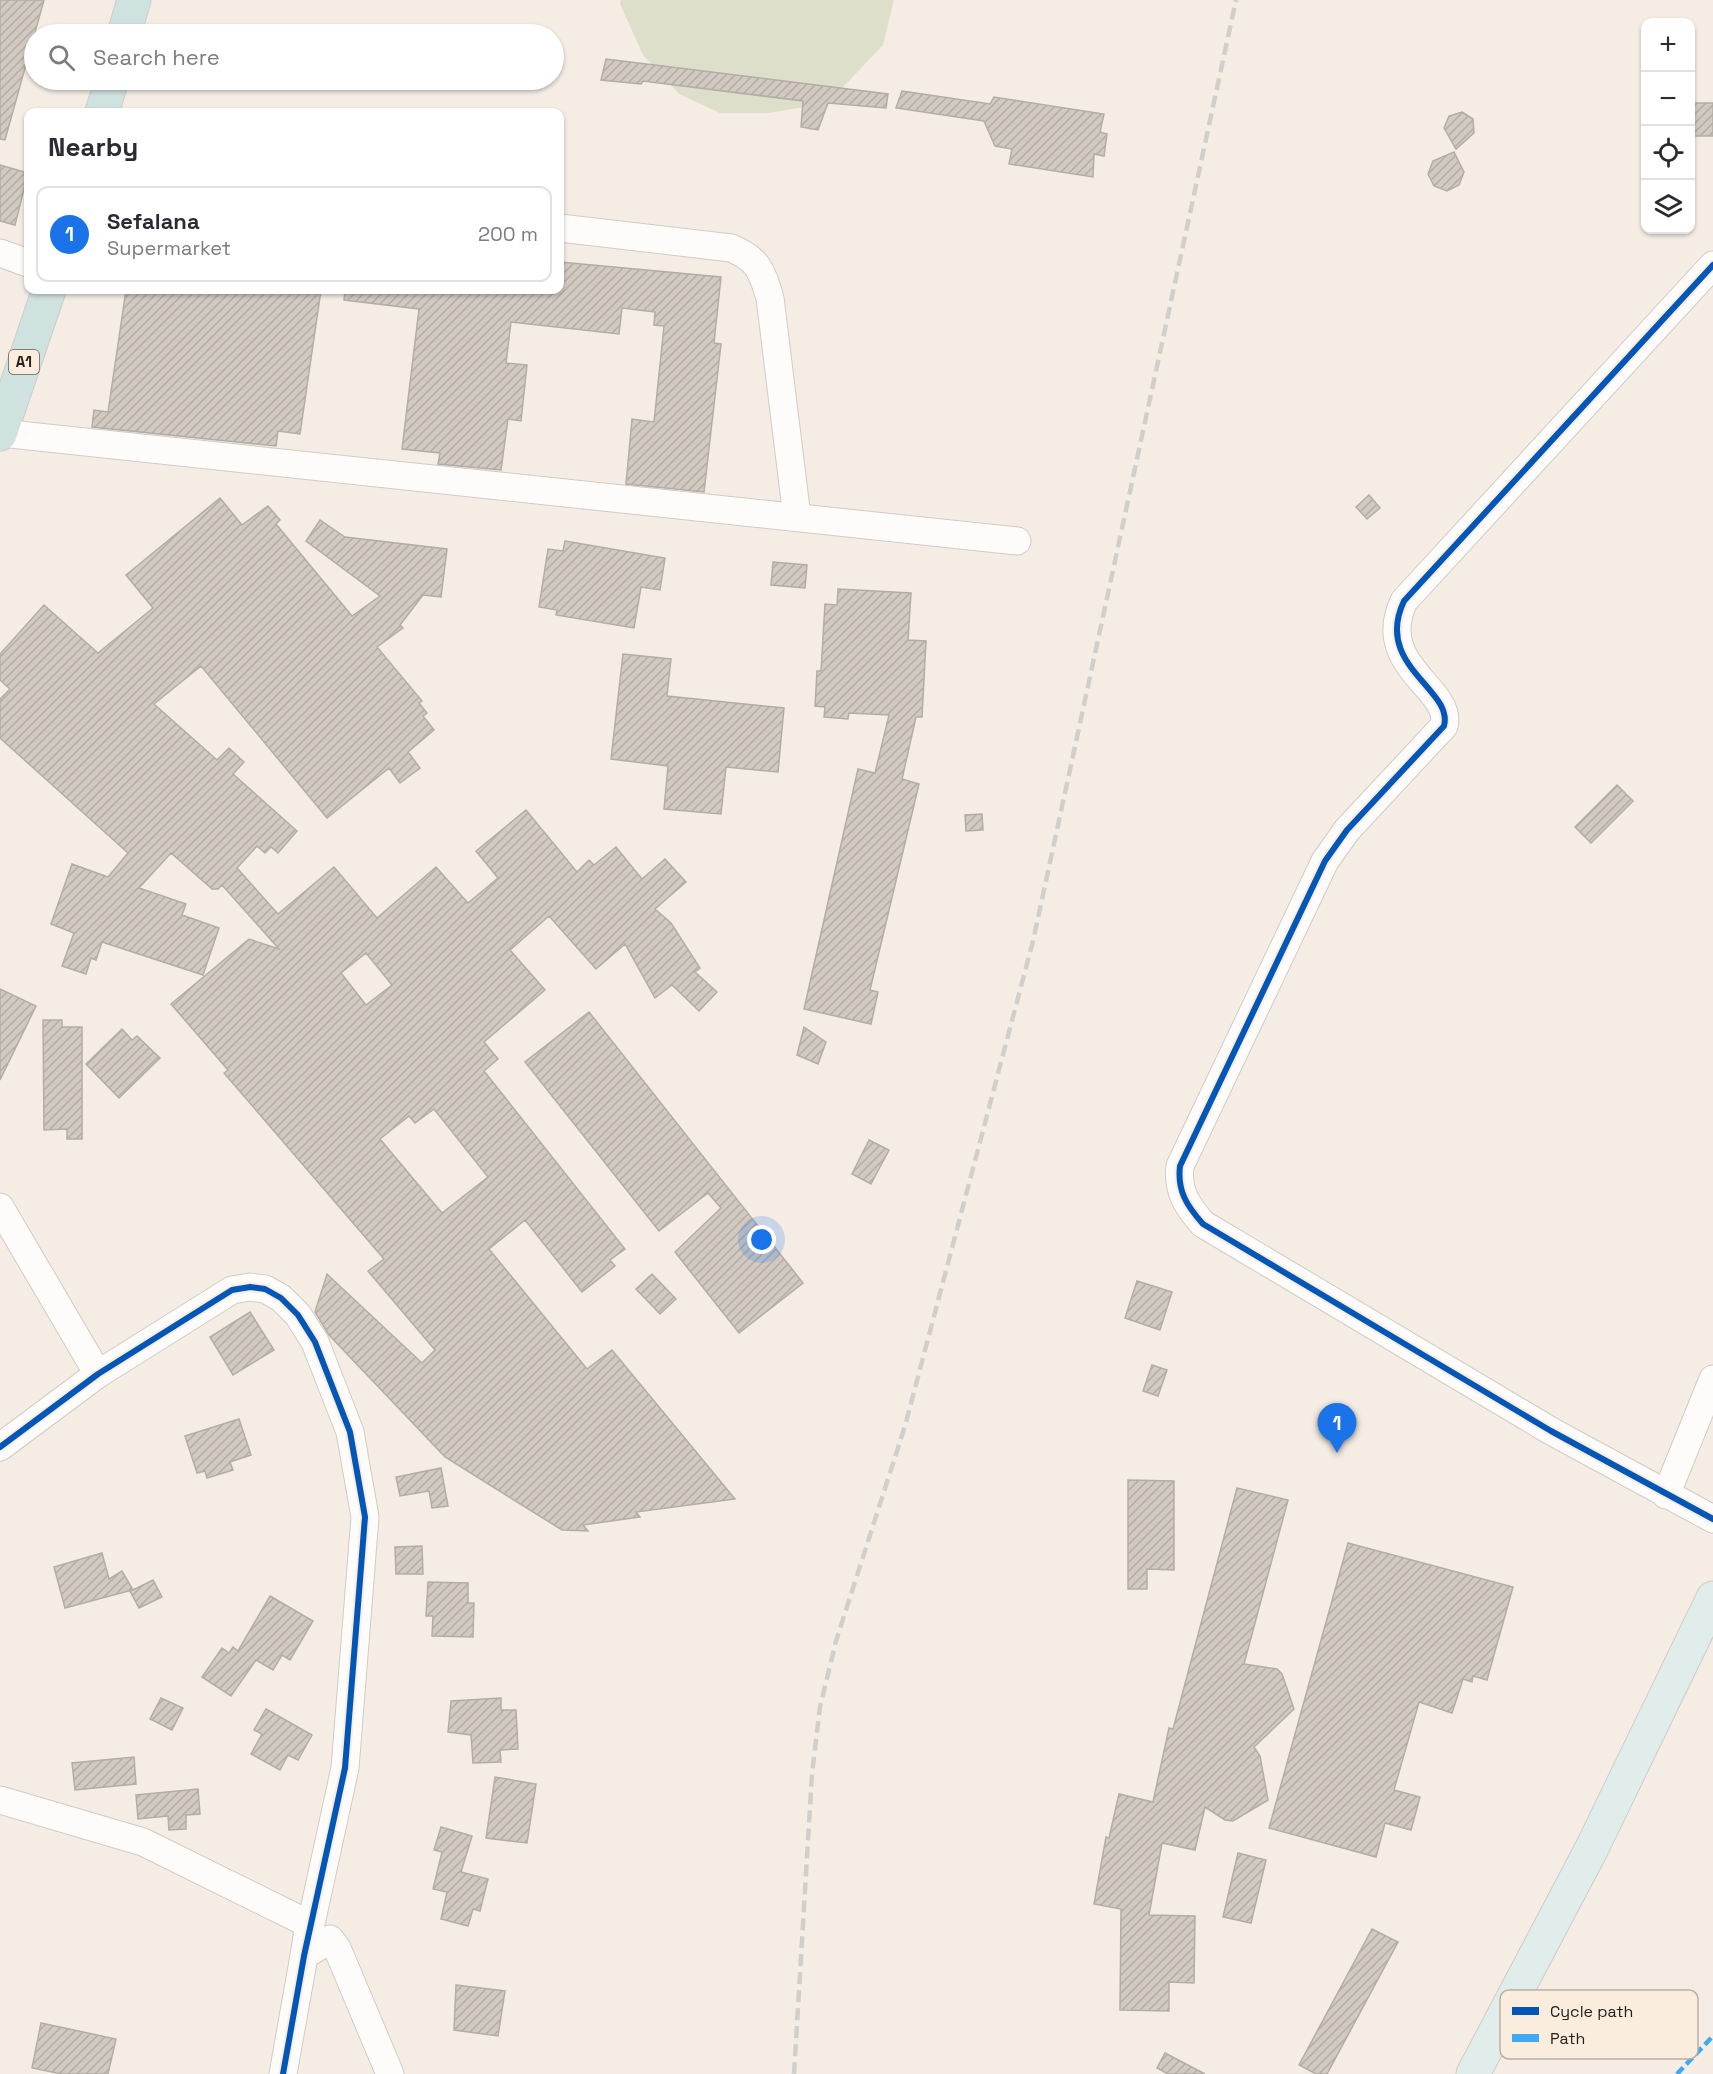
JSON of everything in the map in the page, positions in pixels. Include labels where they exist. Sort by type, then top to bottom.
[{"type":"highway","points":[[127,24],[134,0]]},
{"type":"highway","points":[[103,108],[109,90]]},
{"type":"highway","name":"A1","points":[[0,433],[48,294]]},
{"type":"main road","points":[[1517,1990],[1592,1848],[1713,1598]]},
{"type":"main road","points":[[1473,2074],[1500,2023]]},
{"type":"street","points":[[564,228],[731,248],[749,256],[762,274],[770,298],[797,517]]},
{"type":"street","points":[[0,253],[24,262]]},
{"type":"street","points":[[1713,266],[1404,601],[1397,622],[1400,650],[1444,710],[1444,726],[1347,831],[1325,861],[1180,1166],[1179,1179],[1182,1193],[1190,1209],[1203,1224],[1473,1385],[1666,1495],[1713,1519]]},
{"type":"street","points":[[0,433],[1017,540]]},
{"type":"street","points":[[0,1207],[98,1374]]},
{"type":"street","points":[[0,1447],[98,1374],[232,1290],[250,1287],[266,1289],[281,1298],[298,1315],[315,1342],[338,1395],[350,1432],[363,1495],[364,1546],[345,1768],[304,1956]]},
{"type":"street","points":[[1666,1495],[1713,1379]]},
{"type":"street","points":[[0,1800],[143,1842],[309,1924],[283,2074]]},
{"type":"street","points":[[304,1956],[330,1939],[337,1948],[390,2074]]},
{"type":"green space","points":[[621,0],[894,0],[883,45],[828,103],[769,113],[720,113],[679,94],[643,55],[620,4]]},
{"type":"building","points":[[0,0],[44,0],[37,24],[24,24],[24,72],[5,140],[0,139]]},
{"type":"building","points":[[606,59],[888,94],[886,108],[828,103],[818,130],[801,127],[803,101],[643,81],[641,84],[601,80]]},
{"type":"building","points":[[902,91],[990,104],[994,97],[1104,114],[1100,132],[1107,134],[1104,156],[1094,154],[1093,177],[1009,164],[1012,149],[995,146],[984,121],[896,108]]},
{"type":"building","points":[[1695,103],[1713,103],[1713,136],[1695,136]]},
{"type":"building","points":[[1462,112],[1473,119],[1474,133],[1456,149],[1444,128],[1449,116]]},
{"type":"building","points":[[1454,152],[1464,172],[1459,185],[1447,191],[1434,186],[1428,174],[1433,161]]},
{"type":"building","points":[[0,165],[24,172],[24,189],[15,225],[0,221]]},
{"type":"building","points":[[564,262],[721,277],[714,343],[721,344],[704,492],[626,484],[632,419],[654,422],[664,326],[654,325],[655,312],[622,308],[619,334],[511,322],[506,363],[527,365],[521,421],[508,419],[501,470],[438,464],[440,453],[402,449],[419,309],[344,300],[345,294],[564,294]]},
{"type":"building","points":[[125,294],[320,294],[300,434],[278,431],[276,446],[92,427],[94,410],[108,412]]},
{"type":"building","points":[[1369,495],[1380,508],[1367,519],[1356,507]]},
{"type":"building","points":[[220,498],[242,525],[268,506],[280,520],[276,524],[352,616],[380,596],[306,541],[320,520],[345,537],[447,549],[441,597],[423,595],[400,625],[403,628],[377,647],[422,701],[419,703],[427,713],[423,716],[434,730],[408,752],[420,768],[400,783],[389,768],[327,818],[201,666],[154,704],[217,760],[229,748],[244,762],[233,774],[297,831],[278,853],[271,847],[265,853],[257,846],[237,868],[278,914],[334,867],[377,918],[436,867],[468,903],[498,878],[476,851],[526,810],[577,872],[589,860],[594,865],[616,847],[642,879],[665,859],[686,882],[655,909],[671,923],[700,968],[695,972],[717,992],[699,1011],[672,985],[655,998],[625,944],[596,969],[549,916],[510,950],[545,990],[484,1042],[498,1059],[484,1071],[625,1249],[610,1260],[615,1266],[582,1292],[525,1220],[489,1249],[587,1369],[612,1350],[735,1499],[636,1512],[640,1517],[583,1525],[588,1531],[562,1530],[445,1457],[329,1335],[315,1312],[327,1274],[422,1363],[435,1350],[368,1271],[384,1259],[224,1073],[228,1070],[171,1004],[249,939],[279,949],[222,885],[218,889],[212,889],[171,853],[139,888],[186,904],[182,915],[219,928],[203,975],[102,942],[96,960],[91,958],[86,974],[62,966],[74,933],[51,924],[72,864],[108,877],[128,853],[0,738],[0,699],[10,689],[0,680],[0,654],[44,605],[98,653],[153,608],[126,575]],"holes":[[[366,953],[392,985],[366,1005],[341,973]],[[434,1109],[488,1177],[442,1213],[380,1139],[409,1116],[415,1123]]]},
{"type":"building","points":[[565,541],[665,558],[660,590],[641,587],[634,628],[556,615],[557,610],[539,607],[548,549],[563,551]]},
{"type":"building","points":[[773,562],[807,565],[805,588],[771,585]]},
{"type":"building","points":[[838,589],[911,593],[908,640],[926,641],[922,717],[916,717],[902,779],[919,784],[870,990],[878,992],[871,1024],[804,1009],[858,769],[875,773],[889,715],[849,713],[848,719],[824,717],[825,707],[815,706],[817,671],[821,671],[825,604],[837,605]]},
{"type":"building","points":[[623,654],[671,659],[667,696],[784,708],[778,772],[726,767],[721,814],[664,809],[668,766],[611,759]]},
{"type":"building","points":[[1617,785],[1633,801],[1591,843],[1575,827]]},
{"type":"building","points":[[982,814],[983,830],[966,831],[965,815]]},
{"type":"building","points":[[0,989],[36,1006],[0,1080]]},
{"type":"building","points":[[589,1012],[803,1283],[739,1333],[675,1252],[721,1208],[708,1193],[659,1231],[525,1062]]},
{"type":"building","points":[[43,1020],[62,1020],[62,1027],[82,1027],[82,1139],[67,1139],[67,1129],[44,1130]]},
{"type":"building","points":[[804,1027],[826,1042],[818,1064],[797,1055]]},
{"type":"building","points":[[122,1029],[132,1040],[137,1036],[160,1058],[119,1098],[86,1064]]},
{"type":"building","points":[[869,1140],[889,1150],[871,1184],[852,1174]]},
{"type":"building","points":[[652,1274],[676,1299],[660,1314],[636,1289]]},
{"type":"building","points":[[1137,1281],[1172,1292],[1160,1330],[1125,1318]]},
{"type":"building","points":[[250,1312],[274,1350],[233,1375],[210,1337]]},
{"type":"building","points":[[1152,1365],[1167,1370],[1158,1396],[1143,1391]]},
{"type":"building","points":[[239,1419],[251,1455],[230,1462],[233,1470],[207,1478],[205,1471],[197,1473],[185,1436]]},
{"type":"building","points":[[441,1468],[448,1506],[432,1508],[429,1491],[400,1496],[396,1477]]},
{"type":"building","points":[[1128,1480],[1174,1481],[1174,1570],[1147,1569],[1147,1589],[1128,1589]]},
{"type":"building","points":[[1237,1488],[1288,1500],[1244,1664],[1277,1669],[1282,1674],[1294,1709],[1254,1747],[1260,1756],[1268,1800],[1233,1821],[1225,1820],[1205,1807],[1195,1850],[1162,1843],[1149,1915],[1195,1916],[1194,1983],[1169,1982],[1169,2011],[1120,2010],[1121,1909],[1094,1904],[1106,1837],[1109,1838],[1119,1794],[1153,1802],[1169,1728],[1173,1729]]},
{"type":"building","points":[[1348,1543],[1513,1587],[1487,1680],[1473,1676],[1472,1682],[1463,1679],[1452,1713],[1419,1702],[1394,1790],[1420,1797],[1411,1830],[1385,1823],[1376,1857],[1269,1828]]},
{"type":"building","points":[[422,1546],[423,1574],[396,1574],[395,1547]]},
{"type":"building","points":[[102,1553],[109,1579],[122,1571],[133,1590],[153,1580],[162,1597],[139,1608],[130,1591],[132,1590],[65,1608],[54,1567]]},
{"type":"building","points":[[428,1582],[468,1583],[468,1603],[474,1603],[473,1637],[432,1636],[433,1616],[426,1616]]},
{"type":"building","points":[[270,1596],[313,1621],[290,1660],[282,1655],[273,1670],[256,1660],[231,1696],[202,1677],[222,1648],[229,1653],[233,1647],[238,1651]]},
{"type":"building","points":[[161,1698],[183,1708],[172,1730],[150,1719]]},
{"type":"building","points":[[501,1698],[501,1710],[516,1710],[518,1749],[500,1750],[501,1762],[473,1763],[471,1735],[448,1732],[451,1701]]},
{"type":"building","points":[[266,1709],[312,1735],[298,1760],[288,1755],[280,1770],[251,1754],[262,1734],[254,1730]]},
{"type":"building","points":[[134,1757],[136,1784],[75,1790],[72,1763]]},
{"type":"building","points":[[495,1777],[536,1784],[527,1843],[486,1838]]},
{"type":"building","points":[[198,1789],[200,1814],[186,1815],[186,1829],[169,1830],[168,1816],[138,1819],[136,1795]]},
{"type":"building","points":[[441,1827],[472,1836],[461,1872],[488,1879],[480,1911],[473,1909],[468,1926],[441,1919],[447,1892],[433,1889],[442,1852],[434,1850]]},
{"type":"building","points":[[1238,1853],[1266,1860],[1251,1923],[1223,1917]]},
{"type":"building","points":[[1372,1929],[1398,1942],[1327,2074],[1316,2074],[1299,2065]]},
{"type":"building","points":[[456,1985],[505,1991],[498,2036],[454,2030]]},
{"type":"building","points":[[41,2023],[116,2039],[108,2074],[62,2074],[32,2068]]},
{"type":"building","points":[[1165,2053],[1205,2074],[1168,2074],[1157,2068]]},
{"type":"railway","points":[[794,2074],[812,1774],[820,1707],[836,1641],[905,1426],[1033,941],[1236,0]]},
{"type":"marked path","points":[[1698,2052],[1713,2036]]},
{"type":"marked path","points":[[1677,2074],[1691,2059]]},
{"type":"cycle path","points":[[1713,265],[1404,601],[1397,624],[1399,643],[1416,674],[1438,700],[1444,713],[1444,726],[1347,830],[1325,861],[1180,1166],[1179,1175],[1184,1198],[1203,1224],[1551,1431],[1713,1519]]},
{"type":"cycle path","points":[[0,1447],[98,1374],[232,1290],[250,1287],[265,1289],[281,1298],[298,1315],[315,1342],[350,1432],[365,1517],[345,1768],[304,1956],[283,2074]]},
{"type":"place","name":"Sefalana","points":[[1337,1453]]}]
